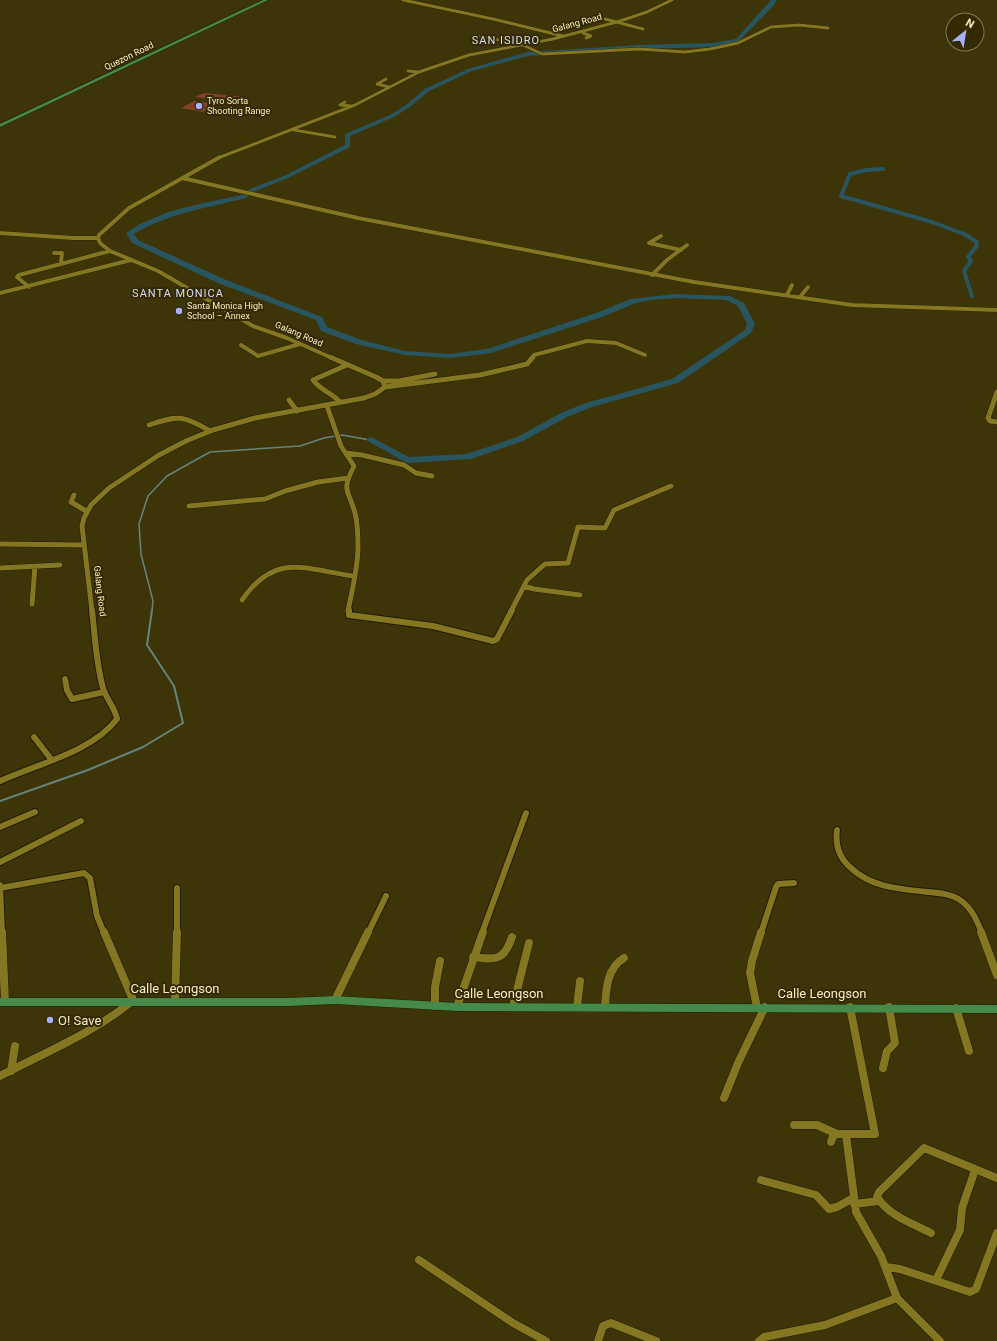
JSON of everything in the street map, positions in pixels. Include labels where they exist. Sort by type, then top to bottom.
[{"type":"main road","name":"Quezon Road","points":[[0,126],[266,0]]},
{"type":"main road","name":"Calle Leongson","points":[[2,1002],[335,1000],[458,1007],[889,1007],[997,1009]]},
{"type":"street","points":[[402,0],[566,36]]},
{"type":"street","name":"Galang Road","points":[[384,384],[347,365],[300,344],[253,326],[158,271],[110,250],[100,243],[98,238],[129,208],[214,160],[239,148],[352,107],[420,72],[469,55],[580,33],[647,12],[672,0]]},
{"type":"street","points":[[605,19],[643,29]]},
{"type":"street","points":[[595,24],[604,26]]},
{"type":"street","points":[[523,45],[537,53],[639,49],[685,52],[710,49],[738,43],[753,37],[771,26],[799,25],[828,28]]},
{"type":"street","points":[[573,30],[591,36],[586,38]]},
{"type":"street","points":[[474,36],[506,41]]},
{"type":"street","points":[[500,39],[517,46]]},
{"type":"street","points":[[408,71],[420,72]]},
{"type":"street","points":[[386,79],[377,84],[389,87]]},
{"type":"street","points":[[345,102],[340,105],[352,107]]},
{"type":"street","points":[[293,129],[335,137]]},
{"type":"street","points":[[182,178],[358,218],[652,275],[852,305],[997,310]]},
{"type":"street","points":[[0,233],[73,238],[98,238]]},
{"type":"street","points":[[660,236],[649,243],[681,250]]},
{"type":"street","points":[[652,275],[687,245]]},
{"type":"street","points":[[29,287],[17,277],[19,275],[110,250]]},
{"type":"street","points":[[54,253],[62,253],[61,263]]},
{"type":"street","points":[[0,293],[29,287],[131,260]]},
{"type":"street","points":[[700,289],[706,283]]},
{"type":"street","points":[[787,295],[792,285]]},
{"type":"street","points":[[800,297],[808,287]]},
{"type":"street","points":[[384,384],[480,375],[526,364],[534,356],[587,341],[616,343],[646,355]]},
{"type":"street","points":[[241,345],[258,356],[300,344]]},
{"type":"street","points":[[340,402],[334,395],[322,390],[313,380],[347,365]]},
{"type":"street","points":[[384,384],[435,374]]},
{"type":"street","points":[[74,495],[72,502],[73,504],[86,511],[107,490],[146,462],[171,448],[210,431],[254,418],[327,406],[373,395],[380,392],[384,384]]},
{"type":"street","points":[[997,392],[988,418],[990,421],[997,422]]},
{"type":"street","points":[[289,400],[297,411]]},
{"type":"street","points":[[327,406],[339,439],[354,466],[348,478],[346,488],[347,495],[355,512],[358,529],[358,550],[353,576],[349,615],[433,626],[493,641],[497,639],[530,577],[545,564],[568,563],[578,527],[605,528],[614,510],[671,486]]},
{"type":"street","points":[[150,425],[168,419],[184,417],[189,418],[210,431]]},
{"type":"street","points":[[346,453],[404,465],[409,467],[414,472],[424,476],[432,476]]},
{"type":"street","points":[[189,506],[265,499],[285,491],[318,482],[348,478]]},
{"type":"street","name":"Galang Road","points":[[0,781],[91,742],[110,730],[117,719],[116,712],[104,692],[99,674],[82,526],[86,511]]},
{"type":"street","points":[[0,544],[84,544]]},
{"type":"street","points":[[0,568],[60,565]]},
{"type":"street","points":[[32,604],[34,566]]},
{"type":"street","points":[[242,600],[251,586],[276,569],[296,567],[353,576]]},
{"type":"street","points":[[524,586],[534,589],[580,595]]},
{"type":"street","points":[[65,679],[65,686],[72,699],[104,692]]},
{"type":"street","points":[[34,738],[51,759]]},
{"type":"street","points":[[0,827],[35,812]]},
{"type":"street","points":[[458,1007],[473,957],[504,878],[526,813]]},
{"type":"street","points":[[0,862],[50,839],[81,822]]},
{"type":"street","points":[[837,830],[836,849],[843,861],[856,874],[889,888],[939,893],[963,901],[972,911],[997,975]]},
{"type":"street","points":[[0,888],[78,873],[87,875],[90,878],[97,916],[132,1002],[85,1032],[0,1076]]},
{"type":"street","points":[[724,1098],[761,1007],[750,973],[752,961],[776,887],[781,883],[794,883]]},
{"type":"street","points":[[0,885],[2,1002]]},
{"type":"street","points":[[175,1002],[177,969],[177,888]]},
{"type":"street","points":[[335,1000],[386,896]]},
{"type":"street","points":[[473,957],[495,959],[501,958],[508,950],[512,937]]},
{"type":"street","points":[[513,1006],[529,943]]},
{"type":"street","points":[[605,1007],[608,982],[614,967],[619,960],[624,958]]},
{"type":"street","points":[[435,1006],[435,987],[440,962]]},
{"type":"street","points":[[577,1007],[580,981]]},
{"type":"street","points":[[794,1125],[817,1125],[837,1134],[875,1134],[850,1007]]},
{"type":"street","points":[[883,1068],[887,1052],[895,1043],[889,1007]]},
{"type":"street","points":[[956,1008],[969,1051]]},
{"type":"street","points":[[11,1071],[15,1046]]},
{"type":"street","points":[[831,1142],[837,1134]]},
{"type":"street","points":[[846,1134],[853,1201],[856,1212],[876,1246],[886,1267],[897,1298],[940,1341]]},
{"type":"street","points":[[931,1233],[890,1211],[879,1201],[877,1197],[879,1192],[924,1148],[997,1178]]},
{"type":"street","points":[[936,1280],[960,1230],[962,1208],[975,1170]]},
{"type":"street","points":[[761,1180],[816,1195],[829,1209],[853,1201],[879,1201]]},
{"type":"street","points":[[886,1267],[900,1269],[970,1292],[976,1290],[997,1233]]},
{"type":"street","points":[[419,1260],[513,1323],[546,1341]]},
{"type":"street","points":[[758,1341],[764,1337],[825,1325],[897,1298]]},
{"type":"street","points":[[598,1341],[603,1326],[611,1323],[656,1341]]},
{"type":"shaded area","points":[[204,93],[244,97],[235,103],[195,97]]},
{"type":"shaded area","name":"Tyro Sorta Shooting Range","points":[[194,101],[216,104],[203,112],[181,108]]},
{"type":"waterway","points":[[250,191],[286,177],[348,146],[347,135],[392,116],[408,106],[427,90],[470,70],[528,54],[638,47],[713,45],[738,40],[774,0]]},
{"type":"waterway","points":[[883,169],[866,170],[850,174],[841,196],[932,222],[964,234],[977,242],[976,247],[968,257],[971,261],[964,271],[972,296]]},
{"type":"waterway","points":[[247,194],[244,197],[185,209],[156,219],[130,233],[135,241],[221,281],[319,319],[324,329],[359,342],[405,353],[450,356],[488,351],[599,315],[634,301],[674,296],[727,298],[741,305],[751,324],[748,331],[675,381],[589,405],[566,414],[520,439],[468,457],[407,460],[370,440]]},
{"type":"waterway","points":[[152,611],[153,601],[141,554],[139,524],[148,496],[167,476],[210,452],[300,446],[324,438],[342,435],[370,440]]},
{"type":"waterway","points":[[0,801],[88,770],[143,747],[183,723],[174,686],[147,645],[152,610]]},
{"type":"place","name":"Tyro Sorta Shooting Range","points":[[199,106]]},
{"type":"place","name":"Santa Monica High School – Annex","points":[[179,311]]},
{"type":"place","name":"O! Save","points":[[50,1020]]},
{"type":"district","name":"SAN ISIDRO","points":[[506,40]]},
{"type":"district","name":"SANTA MONICA","points":[[178,293]]}]
